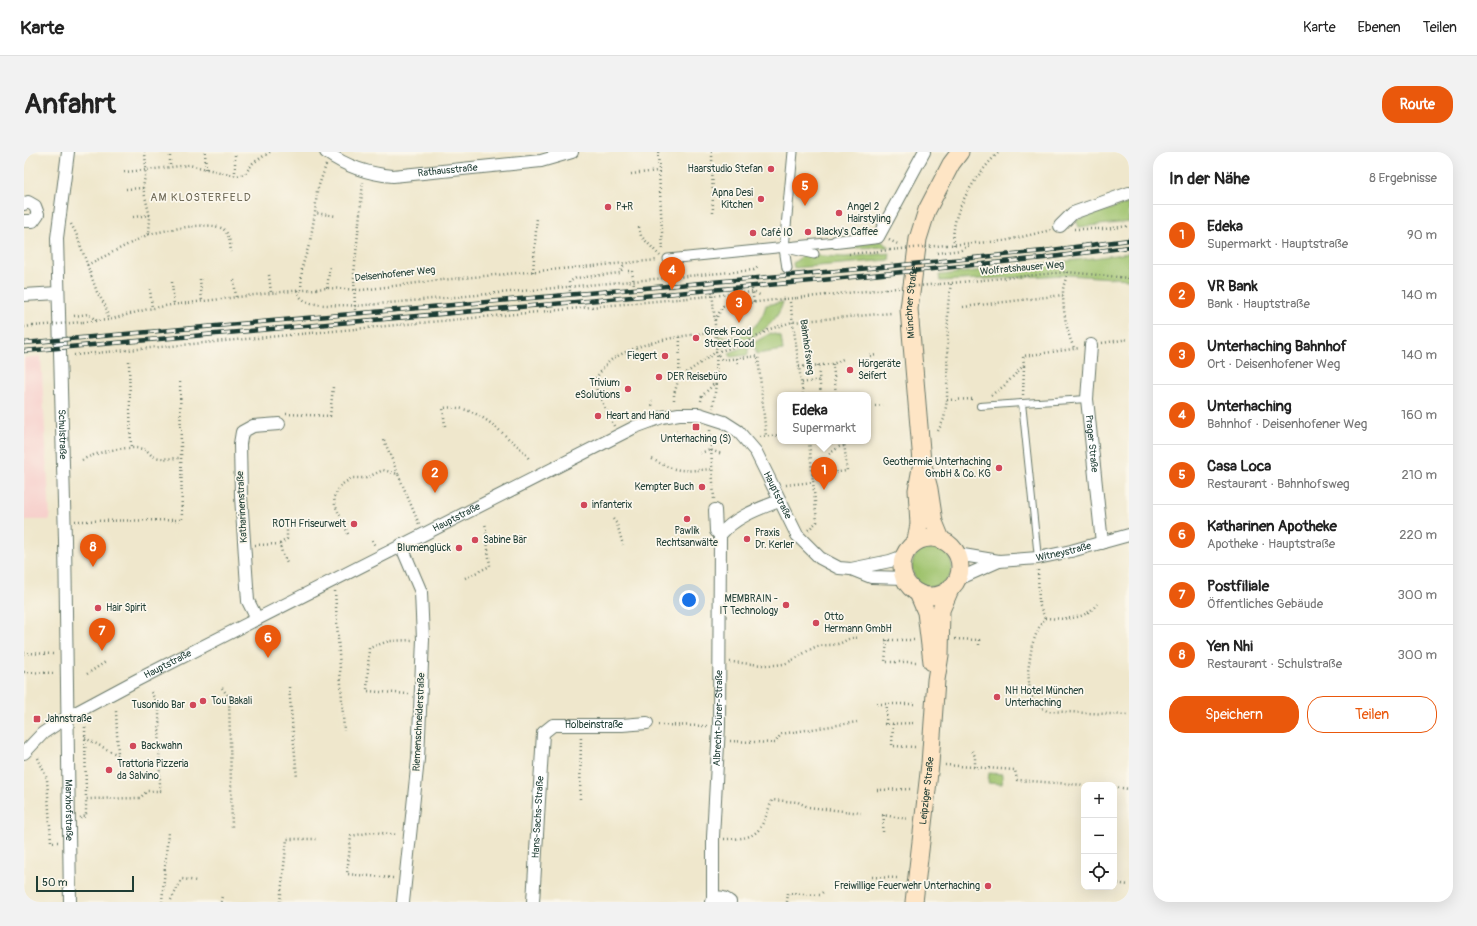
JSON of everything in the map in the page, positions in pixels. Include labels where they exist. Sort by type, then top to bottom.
[{"type":"main road","name":"Münchner Straße","points":[[941,539],[934,522],[929,489],[922,462],[909,309],[918,239],[927,210],[951,164],[960,152]]},
{"type":"main road","name":"Münchner Straße","points":[[916,541],[919,524],[917,490],[922,462]]},
{"type":"main road","points":[[924,538],[941,539],[953,548],[957,554],[959,568],[954,584],[936,595],[918,593],[907,584],[902,564],[904,556],[916,541],[924,538]]},
{"type":"main road","name":"Leipziger Straße","points":[[914,902],[930,764],[936,680],[940,654],[941,610],[954,584]]},
{"type":"main road","name":"Leipziger Straße","points":[[918,593],[926,612],[930,655],[936,680]]},
{"type":"street","name":"Schulstraße","points":[[66,718],[65,534],[57,238],[68,152]]},
{"type":"street","name":"Rathausstraße","points":[[330,153],[346,164],[367,173],[393,176],[541,161],[572,152]]},
{"type":"street","points":[[784,266],[784,248],[793,152]]},
{"type":"street","points":[[666,259],[691,253],[784,248],[878,237],[924,152]]},
{"type":"street","points":[[1060,226],[1073,213],[1129,193]]},
{"type":"street","points":[[24,204],[28,202],[35,206],[38,214],[33,221],[24,221]]},
{"type":"street","points":[[784,248],[814,254]]},
{"type":"street","points":[[24,295],[58,293]]},
{"type":"street","name":"Prager Straße","points":[[1091,345],[1087,398],[1102,543]]},
{"type":"street","name":"Hauptstraße","points":[[24,754],[43,733],[66,718],[334,579],[618,436],[655,420],[679,414],[695,414],[711,418],[724,422],[738,431],[756,452],[797,535],[809,548],[828,563],[838,568],[851,569],[890,561],[904,556]]},
{"type":"street","name":"Katharinenstraße","points":[[257,619],[248,601],[241,496],[240,444],[242,432],[253,426],[279,424]]},
{"type":"street","points":[[720,535],[733,522],[751,512],[779,501]]},
{"type":"street","name":"Albrecht-Dürer-Straße","points":[[712,901],[713,837],[719,741],[720,661],[720,535],[716,531],[715,510],[733,522]]},
{"type":"street","name":"Witneystraße","points":[[957,554],[999,561],[1038,558],[1102,543],[1128,533]]},
{"type":"street","name":"Riemenschneiderstraße","points":[[401,545],[421,592],[423,618],[421,695],[411,837],[402,902]]},
{"type":"street","name":"Witneystraße","points":[[954,584],[999,561]]},
{"type":"street","name":"Hauptstraße","points":[[851,569],[871,577],[905,578]]},
{"type":"street","name":"Marxhofstraße","points":[[66,718],[68,737],[70,902]]},
{"type":"street","name":"Holbeinstraße","points":[[543,733],[553,725],[622,725],[648,723]]},
{"type":"street","name":"Hans-Sachs-Straße","points":[[533,902],[543,733]]},
{"type":"street","name":"Albrecht-Dürer-Straße","points":[[712,901],[719,897],[725,898],[730,902]]},
{"type":"lane","points":[[980,406],[1087,398]]},
{"type":"lane","points":[[1022,403],[1038,558]]},
{"type":"path","points":[[145,152],[146,170],[143,188],[150,215],[149,234]]},
{"type":"path","points":[[170,152],[170,168]]},
{"type":"path","points":[[205,152],[206,168]]},
{"type":"path","points":[[124,172],[189,165],[235,176],[245,174],[252,163],[270,152]]},
{"type":"path","points":[[658,152],[658,171],[666,259]]},
{"type":"path","points":[[712,152],[714,213]]},
{"type":"path","points":[[954,245],[954,229],[963,203],[975,181],[999,152]]},
{"type":"path","points":[[330,153],[317,191],[310,242],[302,267],[299,290],[301,299],[313,304],[355,306],[754,270],[758,267]]},
{"type":"path","points":[[235,154],[235,176]]},
{"type":"path","points":[[631,174],[658,171]]},
{"type":"path","points":[[355,310],[353,289],[363,181],[367,173]]},
{"type":"path","points":[[126,189],[143,188]]},
{"type":"path","points":[[315,213],[336,216]]},
{"type":"path","points":[[133,217],[150,215]]},
{"type":"path","points":[[533,272],[537,217]]},
{"type":"path","points":[[71,224],[76,233],[97,292],[106,307],[108,320]]},
{"type":"path","points":[[87,265],[149,234],[201,226],[223,229],[228,236],[231,252]]},
{"type":"path","points":[[890,250],[1004,241],[1044,233],[1060,226],[1080,230],[1129,226]]},
{"type":"path","points":[[639,227],[641,236],[652,249],[666,259]]},
{"type":"path","points":[[893,242],[900,245]]},
{"type":"path","points":[[937,253],[961,250],[971,244]]},
{"type":"path","name":"Deisenhofener Weg","points":[[24,327],[108,320],[148,309],[299,290],[327,288],[362,290],[441,280],[624,265],[666,259]]},
{"type":"path","points":[[570,291],[569,282],[576,278],[620,273],[624,265]]},
{"type":"path","points":[[327,288],[330,266]]},
{"type":"path","points":[[628,271],[632,271],[634,285]]},
{"type":"path","points":[[1067,272],[1063,295],[1068,336],[1075,350]]},
{"type":"path","name":"Wolfratshauser Weg","points":[[715,320],[723,306],[755,304],[783,299],[1067,272],[1129,278]]},
{"type":"path","points":[[269,276],[271,293]]},
{"type":"path","points":[[200,279],[202,301]]},
{"type":"path","points":[[234,280],[236,297]]},
{"type":"path","points":[[172,282],[174,305]]},
{"type":"path","points":[[938,431],[944,419],[947,400],[948,305],[951,283]]},
{"type":"path","points":[[150,289],[152,309]]},
{"type":"path","points":[[752,291],[755,304]]},
{"type":"path","points":[[74,355],[712,294],[752,291],[760,295]]},
{"type":"path","points":[[712,294],[716,325],[719,327]]},
{"type":"path","points":[[963,307],[1063,295]]},
{"type":"path","name":"Bahnhofsweg","points":[[790,302],[803,392]]},
{"type":"path","points":[[679,378],[716,352],[744,344],[770,329],[792,322],[891,313]]},
{"type":"path","points":[[74,316],[88,314],[98,321]]},
{"type":"path","points":[[618,436],[597,392],[595,379],[610,361],[640,347],[680,336],[714,332]]},
{"type":"path","points":[[674,400],[674,394],[679,378],[680,336]]},
{"type":"path","points":[[1022,403],[1023,356],[1075,350],[1091,345],[1129,339]]},
{"type":"path","points":[[716,352],[722,360],[758,356],[766,436]]},
{"type":"path","points":[[870,356],[878,355]]},
{"type":"path","points":[[737,358],[738,364]]},
{"type":"path","points":[[799,367],[833,364],[845,358]]},
{"type":"path","points":[[129,362],[131,449]]},
{"type":"path","points":[[833,364],[836,392]]},
{"type":"path","points":[[818,365],[821,392]]},
{"type":"path","points":[[986,396],[992,395],[1004,386],[1024,365]]},
{"type":"path","points":[[82,521],[182,520],[180,380]]},
{"type":"path","points":[[802,383],[820,380]]},
{"type":"path","points":[[701,401],[702,396],[716,383]]},
{"type":"path","points":[[279,424],[286,414],[330,416],[333,387]]},
{"type":"path","points":[[947,400],[967,400],[979,397]]},
{"type":"path","points":[[651,401],[653,407]]},
{"type":"path","points":[[875,406],[883,406]]},
{"type":"path","points":[[445,426],[443,408],[451,407],[467,410],[481,416],[500,431],[526,454],[529,459]]},
{"type":"path","points":[[760,437],[777,435]]},
{"type":"path","points":[[384,440],[423,534]]},
{"type":"path","points":[[809,444],[817,522],[810,528]]},
{"type":"path","points":[[812,474],[847,471],[844,446],[839,447],[829,454]]},
{"type":"path","points":[[82,460],[106,450],[131,449],[146,450],[153,456],[163,458],[181,458]]},
{"type":"path","points":[[700,453],[710,450],[722,454]]},
{"type":"path","points":[[652,459],[666,467],[679,471],[712,469]]},
{"type":"path","points":[[348,534],[335,505],[334,496],[341,485],[352,478],[366,478],[382,470],[398,474]]},
{"type":"path","points":[[773,486],[813,482]]},
{"type":"path","points":[[613,519],[617,524],[623,545]]},
{"type":"path","points":[[465,578],[490,566],[485,522]]},
{"type":"path","points":[[244,546],[280,544],[287,539],[287,525]]},
{"type":"path","points":[[280,544],[282,553],[288,565]]},
{"type":"path","points":[[1038,573],[1039,604],[1045,618]]},
{"type":"path","points":[[334,579],[344,731]]},
{"type":"path","points":[[1045,618],[1079,617],[1092,610],[1098,604]]},
{"type":"path","points":[[1045,618],[1038,628],[1032,645],[1028,671],[1030,693],[1036,704],[1047,711],[1129,715]]},
{"type":"path","points":[[720,661],[773,665],[798,658],[814,647],[824,644],[838,644],[849,638],[860,638]]},
{"type":"path","points":[[421,695],[367,691],[368,648],[388,641],[423,639]]},
{"type":"path","points":[[952,639],[979,640],[979,648]]},
{"type":"path","points":[[916,640],[886,640],[886,662],[916,662]]},
{"type":"path","points":[[24,653],[56,654]]},
{"type":"path","points":[[87,674],[107,661]]},
{"type":"path","points":[[24,672],[57,673]]},
{"type":"path","points":[[289,687],[297,778]]},
{"type":"path","points":[[222,688],[229,697],[232,827]]},
{"type":"path","points":[[86,799],[140,798],[147,791],[160,791],[159,708],[151,692]]},
{"type":"path","points":[[878,704],[916,704]]},
{"type":"path","points":[[887,704],[885,724],[916,723]]},
{"type":"path","points":[[85,738],[118,755],[116,710]]},
{"type":"path","points":[[719,741],[775,743],[781,734],[857,722]]},
{"type":"path","points":[[648,723],[662,726],[719,726]]},
{"type":"path","points":[[893,724],[892,746],[915,747]]},
{"type":"path","points":[[580,799],[581,725]]},
{"type":"path","points":[[80,825],[80,817],[86,816],[85,727]]},
{"type":"path","points":[[972,751],[975,756],[975,767]]},
{"type":"path","points":[[38,758],[47,779],[51,842],[70,842]]},
{"type":"path","points":[[930,764],[1015,770],[1017,780],[1081,785]]},
{"type":"path","points":[[1117,788],[1129,789]]},
{"type":"path","points":[[877,790],[912,789]]},
{"type":"path","points":[[713,837],[734,839],[749,837],[756,834],[772,800],[798,802],[808,807],[861,813]]},
{"type":"path","points":[[883,832],[883,815],[909,819]]},
{"type":"path","points":[[406,879],[347,874],[350,844],[351,836],[373,832],[411,837]]},
{"type":"path","points":[[162,902],[168,833]]},
{"type":"path","points":[[280,902],[287,839],[316,839]]},
{"type":"path","points":[[872,877],[897,878]]},
{"type":"path","points":[[171,900],[182,879],[197,881]]},
{"type":"path","points":[[1117,883],[1129,885]]},
{"type":"path","points":[[787,902],[788,893],[820,895],[824,891]]},
{"type":"path","points":[[221,902],[222,895]]},
{"type":"shaded area","points":[[41,356],[50,520],[24,520],[24,358]]},
{"type":"green space","points":[[1129,203],[1129,222],[1079,227],[1076,220]]},
{"type":"green space","points":[[881,241],[890,247],[818,249],[818,248]]},
{"type":"green space","points":[[890,253],[889,260],[794,268],[793,263],[804,255],[846,257]]},
{"type":"green space","points":[[1129,253],[1129,279],[1067,275],[940,281],[939,275],[1086,259]]},
{"type":"green space","points":[[783,302],[774,320],[758,334],[749,339],[720,347],[718,336],[734,337],[742,335],[755,326],[760,320],[766,305]]},
{"type":"green space","points":[[771,333],[781,336],[783,350],[756,354],[756,349],[751,347],[748,349],[748,355],[731,357],[729,353],[755,342]]},
{"type":"green space","points":[[932,547],[940,549],[946,553],[950,559],[952,567],[950,575],[946,581],[940,585],[932,587],[924,585],[918,581],[914,575],[912,567],[914,559],[918,553],[924,549]]},
{"type":"green space","points":[[989,773],[1003,774],[1002,784],[988,783]]},
{"type":"railway","points":[[24,343],[882,267],[1044,251],[1129,240]]},
{"type":"railway","points":[[24,351],[812,281],[1044,258],[1129,247]]},
{"type":"place","name":"Haarstudio Stefan","points":[[771,169]]},
{"type":"place","name":"Apna Desi Kitchen","points":[[761,199]]},
{"type":"place","name":"Casa Loca","points":[[805,206]]},
{"type":"place","name":"P+R","points":[[608,207]]},
{"type":"place","name":"Angel 2 Hairstyling","points":[[839,213]]},
{"type":"place","name":"Blacky's Caffee","points":[[808,232]]},
{"type":"place","name":"Café IO","points":[[753,233]]},
{"type":"place","name":"Unterhaching","points":[[672,290]]},
{"type":"place","name":"Unterhaching Bahnhof","points":[[739,323]]},
{"type":"place","name":"Greek Food Street Food","points":[[696,338]]},
{"type":"place","name":"Fiegert","points":[[665,356]]},
{"type":"place","name":"Hörgeräte Seifert","points":[[850,370]]},
{"type":"place","name":"DER Reisebüro","points":[[659,377]]},
{"type":"place","name":"Trivium eSolutions","points":[[628,389]]},
{"type":"place","name":"Heart and Hand","points":[[598,416]]},
{"type":"place","name":"Unterhaching (S)","points":[[696,427]]},
{"type":"place","name":"Geothermie Unterhaching GmbH & Co. KG","points":[[999,468]]},
{"type":"place","name":"Kempter Buch","points":[[702,487]]},
{"type":"place","name":"Edeka","points":[[824,490]]},
{"type":"place","name":"VR Bank","points":[[435,493]]},
{"type":"place","name":"infanterix","points":[[584,505]]},
{"type":"place","name":"Pawlik Rechtsanwälte","points":[[687,519]]},
{"type":"place","name":"ROTH Friseurwelt","points":[[354,524]]},
{"type":"place","name":"Praxis Dr. Kerler","points":[[747,539]]},
{"type":"place","name":"Sabine Bär","points":[[475,540]]},
{"type":"place","name":"Blumenglück","points":[[459,548]]},
{"type":"place","name":"Yen Nhi","points":[[93,567]]},
{"type":"place","name":"MEMBRAIN - IT Technology","points":[[786,605]]},
{"type":"place","name":"Hair Spirit","points":[[98,608]]},
{"type":"place","name":"Otto Hermann GmbH","points":[[816,623]]},
{"type":"place","name":"Postfiliale","points":[[102,651]]},
{"type":"place","name":"Katharinen Apotheke","points":[[268,658]]},
{"type":"place","name":"NH Hotel München Unterhaching","points":[[997,697]]},
{"type":"place","name":"Tou Bakali","points":[[203,701]]},
{"type":"place","name":"Tusonido Bar","points":[[193,705]]},
{"type":"place","name":"Jahnstraße","points":[[37,719]]},
{"type":"place","name":"Backwahn","points":[[133,746]]},
{"type":"place","name":"Trattoria Pizzeria da Salvino","points":[[109,770]]},
{"type":"place","name":"Freiwillige Feuerwehr Unterhaching","points":[[988,886]]},
{"type":"district","name":"AM KLOSTERFELD","points":[[201,197]]}]
